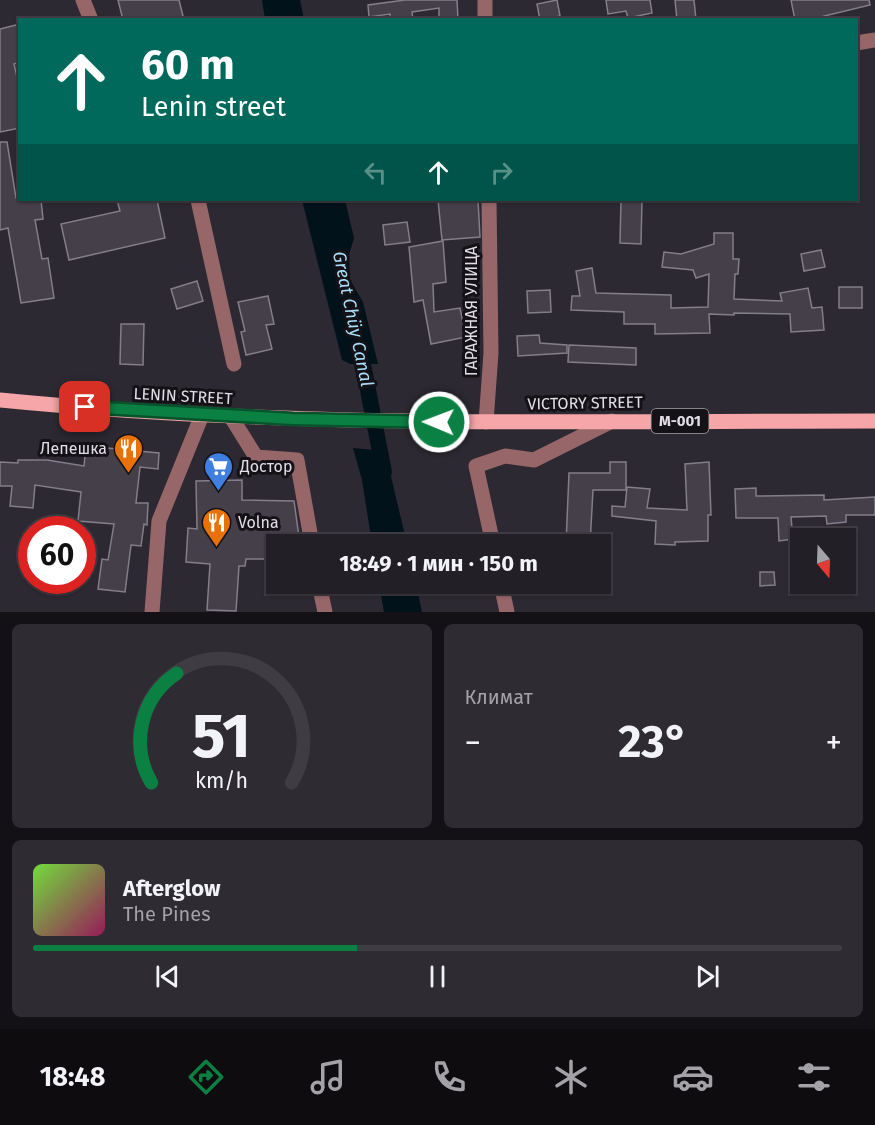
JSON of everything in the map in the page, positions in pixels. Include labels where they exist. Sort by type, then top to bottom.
[{"type":"main road","name":"LENIN STREET","points":[[0,399],[61,406],[231,417],[439,422]]},
{"type":"main road","name":"VICTORY STREET","points":[[439,422],[875,422]]},
{"type":"street","points":[[83,0],[90,18]]},
{"type":"street","points":[[485,0],[485,18]]},
{"type":"street","points":[[858,43],[875,40]]},
{"type":"street","points":[[198,201],[234,364]]},
{"type":"street","name":"ГАРАЖНАЯ УЛИЦА","points":[[486,422],[491,353],[489,201]]},
{"type":"street","points":[[152,612],[159,521],[202,415]]},
{"type":"street","points":[[231,417],[256,457],[297,460],[310,534]]},
{"type":"street","points":[[491,534],[476,466],[505,456],[534,460],[614,421]]},
{"type":"street","points":[[321,594],[324,612]]},
{"type":"street","points":[[503,594],[507,612]]},
{"type":"water","points":[[262,0],[300,0],[304,18],[265,18]]},
{"type":"water","points":[[302,201],[345,201],[354,238],[349,255],[350,280],[363,302],[378,364],[350,364],[342,360]]},
{"type":"water","points":[[353,448],[385,451],[405,534],[370,534],[362,480]]},
{"type":"water","points":[[381,594],[418,594],[422,612],[384,612]]},
{"type":"building","points":[[118,0],[179,0],[184,18],[122,18]]},
{"type":"building","points":[[405,0],[457,0],[458,18],[439,18],[439,8],[412,12],[413,18],[390,18],[390,14],[369,17],[368,5]]},
{"type":"building","points":[[557,0],[560,16],[540,18],[537,4]]},
{"type":"building","points":[[606,0],[650,0],[652,13],[628,18],[626,11],[608,14]]},
{"type":"building","points":[[675,0],[694,0],[696,18],[677,18]]},
{"type":"building","points":[[791,0],[869,0],[870,5],[816,18],[795,18]]},
{"type":"building","points":[[18,24],[18,63],[14,64],[18,81],[18,128],[0,132],[0,29]]},
{"type":"building","points":[[0,142],[7,142],[16,198],[18,201],[41,201],[43,219],[35,220],[42,259],[48,258],[54,298],[21,303],[8,228],[0,230]]},
{"type":"building","points":[[117,201],[157,201],[165,238],[69,260],[61,224],[120,211]]},
{"type":"building","points":[[438,201],[478,201],[480,237],[442,240]]},
{"type":"building","points":[[621,201],[642,201],[641,244],[620,243]]},
{"type":"building","points":[[407,222],[410,242],[385,245],[383,225]]},
{"type":"building","points":[[714,233],[733,233],[733,259],[739,259],[738,274],[735,274],[734,299],[782,301],[780,293],[808,288],[812,308],[822,307],[824,330],[791,332],[790,314],[734,313],[734,315],[709,314],[710,333],[655,334],[655,324],[624,324],[624,312],[571,310],[572,296],[580,296],[576,271],[592,268],[596,293],[671,295],[671,308],[708,307],[709,274],[696,278],[693,270],[662,267],[664,252],[681,254],[714,244]]},
{"type":"building","points":[[443,241],[446,282],[433,284],[434,312],[460,308],[466,337],[431,344],[423,300],[414,302],[409,247]]},
{"type":"building","points":[[821,250],[825,267],[804,271],[801,254]]},
{"type":"building","points":[[197,281],[203,301],[177,309],[171,289]]},
{"type":"building","points":[[839,287],[862,287],[862,308],[839,308]]},
{"type":"building","points":[[550,290],[551,312],[528,313],[527,291]]},
{"type":"building","points":[[268,296],[274,324],[266,325],[272,349],[246,355],[241,332],[245,331],[238,302]]},
{"type":"building","points":[[121,324],[144,324],[143,365],[120,364]]},
{"type":"building","points":[[539,335],[540,343],[567,345],[567,353],[518,356],[517,336]]},
{"type":"building","points":[[569,345],[636,348],[636,365],[568,362]]},
{"type":"building","points":[[86,446],[159,453],[158,469],[140,467],[136,503],[148,503],[147,525],[144,524],[141,546],[131,545],[125,592],[98,589],[102,559],[108,560],[114,524],[96,522],[96,516],[79,516],[81,492],[35,485],[33,508],[10,506],[12,486],[0,486],[0,462],[47,460],[84,466]]},
{"type":"building","points":[[610,462],[626,462],[626,490],[593,490],[591,534],[566,534],[569,473],[610,473]]},
{"type":"building","points":[[709,462],[711,515],[708,515],[708,541],[675,542],[675,545],[655,544],[656,521],[612,516],[612,506],[625,507],[627,487],[650,489],[647,508],[687,510],[685,464]]},
{"type":"building","points":[[242,480],[242,500],[294,501],[299,534],[266,534],[266,559],[246,559],[245,566],[239,566],[236,611],[207,610],[210,564],[186,562],[188,528],[197,529],[196,481]]},
{"type":"building","points":[[756,488],[756,496],[824,495],[824,500],[875,497],[875,515],[846,515],[846,522],[827,524],[826,516],[791,517],[790,539],[779,541],[778,518],[736,518],[735,489]]},
{"type":"building","points":[[760,572],[774,572],[775,585],[760,586]]},
{"type":"waterway","name":"Great Chüy Canal","points":[[359,344],[384,472]]},
{"type":"place","name":"Лепешка","points":[[128,474]]},
{"type":"place","name":"Достор","points":[[219,492]]},
{"type":"place","name":"Volna","points":[[217,548]]},
{"type":"route","points":[[85,407],[293,419],[439,422]]}]
